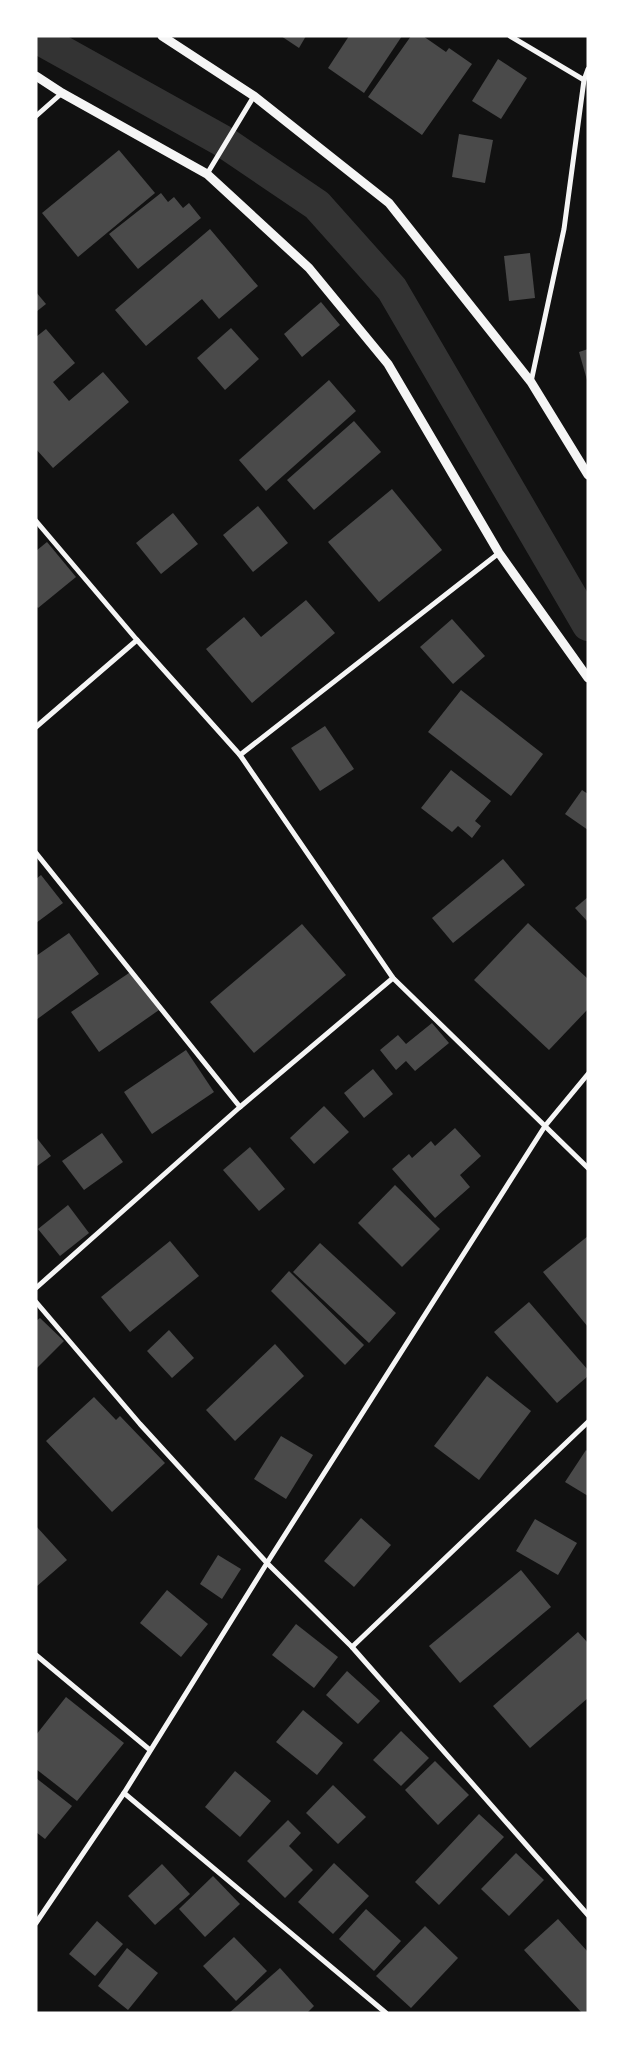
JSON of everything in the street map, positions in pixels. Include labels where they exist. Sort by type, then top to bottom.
[{"type":"street","points":[[162,36],[254,96],[388,203],[531,382],[588,475]]},
{"type":"street","points":[[510,36],[584,80]]},
{"type":"street","points":[[531,382],[564,229],[584,80],[588,69]]},
{"type":"street","points":[[36,76],[62,93],[207,174],[309,268],[388,364],[499,553],[588,678]]},
{"type":"street","points":[[36,116],[62,93]]},
{"type":"street","points":[[207,174],[254,96]]},
{"type":"street","points":[[36,521],[137,640],[240,755],[393,978],[588,1168]]},
{"type":"street","points":[[240,755],[499,553]]},
{"type":"street","points":[[36,727],[137,640]]},
{"type":"street","points":[[36,853],[240,1107]]},
{"type":"street","points":[[36,1288],[240,1107],[393,978]]},
{"type":"street","points":[[36,1923],[124,1793],[267,1563],[545,1126],[588,1074]]},
{"type":"street","points":[[36,1302],[140,1424],[267,1563],[352,1647],[588,1915]]},
{"type":"street","points":[[352,1647],[588,1422]]},
{"type":"street","points":[[36,1655],[150,1750]]},
{"type":"street","points":[[124,1793],[386,2013]]},
{"type":"building","points":[[281,36],[306,36],[299,48]]},
{"type":"building","points":[[349,36],[402,36],[364,93],[328,68]]},
{"type":"building","points":[[411,36],[423,36],[446,52],[449,48],[472,64],[422,135],[368,97]]},
{"type":"building","points":[[498,59],[527,78],[501,119],[472,101]]},
{"type":"building","points":[[459,134],[493,140],[485,183],[452,177]]},
{"type":"building","points":[[119,150],[155,193],[78,257],[42,213]]},
{"type":"building","points":[[161,193],[168,202],[174,197],[183,208],[189,203],[201,218],[138,269],[109,234]]},
{"type":"building","points":[[210,229],[258,286],[219,319],[202,299],[146,346],[115,310]]},
{"type":"building","points":[[530,253],[535,298],[509,301],[504,256]]},
{"type":"building","points":[[36,292],[46,304],[36,312]]},
{"type":"building","points":[[321,302],[340,325],[302,357],[284,334]]},
{"type":"building","points":[[231,328],[259,359],[225,390],[197,358]]},
{"type":"building","points":[[46,329],[75,363],[53,382],[69,401],[103,372],[129,402],[53,468],[36,449],[36,337]]},
{"type":"building","points":[[588,349],[588,380],[587,380],[579,352]]},
{"type":"building","points":[[329,380],[356,411],[266,491],[239,460]]},
{"type":"building","points":[[354,421],[381,452],[314,510],[287,480]]},
{"type":"building","points":[[392,489],[442,550],[379,602],[328,542]]},
{"type":"building","points":[[258,506],[288,543],[253,572],[223,535]]},
{"type":"building","points":[[173,513],[198,544],[161,574],[136,543]]},
{"type":"building","points":[[47,542],[76,577],[38,608],[36,606],[36,551]]},
{"type":"building","points":[[306,600],[335,633],[252,703],[206,649],[244,617],[261,637]]},
{"type":"building","points":[[452,619],[485,656],[453,684],[420,647]]},
{"type":"building","points":[[461,690],[543,754],[511,796],[428,732]]},
{"type":"building","points":[[325,726],[354,769],[320,791],[291,748]]},
{"type":"building","points":[[451,770],[491,801],[475,821],[481,826],[472,838],[458,826],[452,832],[421,808]]},
{"type":"building","points":[[582,790],[588,794],[588,830],[565,814]]},
{"type":"building","points":[[503,859],[525,885],[453,943],[432,918]]},
{"type":"building","points":[[41,875],[63,903],[36,923],[36,879]]},
{"type":"building","points":[[588,897],[588,922],[575,908]]},
{"type":"building","points":[[528,923],[588,979],[588,1009],[549,1050],[474,980]]},
{"type":"building","points":[[302,924],[346,975],[254,1053],[210,1002]]},
{"type":"building","points":[[69,933],[99,974],[36,1020],[36,956]]},
{"type":"building","points":[[132,971],[159,1010],[99,1052],[71,1012]]},
{"type":"building","points":[[432,1023],[449,1043],[415,1071],[406,1061],[396,1070],[380,1050],[398,1035],[406,1044]]},
{"type":"building","points":[[186,1050],[214,1092],[152,1134],[124,1092]]},
{"type":"building","points":[[373,1069],[393,1094],[364,1118],[344,1093]]},
{"type":"building","points":[[324,1106],[349,1132],[314,1164],[290,1138]]},
{"type":"building","points":[[455,1128],[481,1156],[460,1175],[470,1187],[435,1218],[392,1169],[409,1154],[412,1158],[431,1141],[435,1146]]},
{"type":"building","points":[[102,1133],[123,1162],[84,1190],[62,1161]]},
{"type":"building","points":[[36,1137],[51,1156],[36,1167]]},
{"type":"building","points":[[250,1147],[285,1189],[259,1211],[223,1170]]},
{"type":"building","points":[[395,1185],[440,1229],[402,1267],[358,1223]]},
{"type":"building","points":[[68,1205],[89,1233],[60,1256],[38,1229]]},
{"type":"building","points":[[588,1236],[588,1327],[543,1272]]},
{"type":"building","points":[[170,1241],[199,1276],[130,1332],[101,1297]]},
{"type":"building","points":[[320,1243],[396,1313],[369,1343],[293,1272]]},
{"type":"building","points":[[289,1271],[364,1345],[345,1365],[271,1291]]},
{"type":"building","points":[[529,1302],[588,1370],[588,1376],[557,1403],[494,1332]]},
{"type":"building","points":[[40,1318],[64,1341],[36,1369],[36,1321]]},
{"type":"building","points":[[169,1330],[194,1358],[172,1378],[147,1351]]},
{"type":"building","points":[[275,1344],[304,1376],[235,1441],[206,1410]]},
{"type":"building","points":[[487,1376],[531,1411],[479,1480],[434,1446]]},
{"type":"building","points":[[94,1397],[116,1420],[120,1416],[165,1463],[112,1512],[46,1441]]},
{"type":"building","points":[[281,1436],[313,1455],[286,1499],[254,1479]]},
{"type":"building","points":[[586,1450],[588,1452],[588,1496],[565,1482]]},
{"type":"building","points":[[361,1518],[391,1545],[354,1587],[324,1561]]},
{"type":"building","points":[[535,1519],[577,1543],[558,1575],[516,1551]]},
{"type":"building","points":[[36,1526],[67,1560],[36,1587]]},
{"type":"building","points":[[218,1555],[241,1569],[222,1599],[200,1584]]},
{"type":"building","points":[[521,1570],[551,1607],[460,1683],[429,1646]]},
{"type":"building","points":[[167,1590],[208,1624],[181,1657],[140,1623]]},
{"type":"building","points":[[296,1624],[338,1657],[314,1688],[272,1655]]},
{"type":"building","points":[[578,1632],[588,1643],[588,1698],[530,1748],[493,1706]]},
{"type":"building","points":[[347,1671],[380,1701],[358,1724],[326,1695]]},
{"type":"building","points":[[66,1697],[124,1743],[77,1801],[36,1769],[36,1735]]},
{"type":"building","points":[[303,1710],[343,1743],[317,1775],[276,1742]]},
{"type":"building","points":[[401,1731],[429,1758],[401,1786],[373,1760]]},
{"type":"building","points":[[435,1761],[469,1795],[438,1825],[405,1790]]},
{"type":"building","points":[[235,1771],[271,1801],[240,1837],[205,1807]]},
{"type":"building","points":[[36,1778],[72,1806],[45,1839],[36,1832]]},
{"type":"building","points":[[333,1785],[366,1817],[338,1844],[306,1813]]},
{"type":"building","points":[[479,1814],[504,1837],[439,1905],[415,1882]]},
{"type":"building","points":[[288,1820],[301,1833],[289,1846],[313,1870],[285,1898],[247,1861]]},
{"type":"building","points":[[516,1853],[544,1880],[509,1916],[481,1889]]},
{"type":"building","points":[[334,1863],[369,1896],[333,1934],[298,1902]]},
{"type":"building","points":[[162,1864],[190,1894],[155,1925],[128,1896]]},
{"type":"building","points":[[213,1876],[240,1904],[205,1937],[179,1909]]},
{"type":"building","points":[[366,1909],[401,1941],[374,1971],[339,1939]]},
{"type":"building","points":[[558,1919],[588,1952],[588,2013],[582,2013],[524,1950]]},
{"type":"building","points":[[97,1921],[123,1944],[95,1976],[69,1954]]},
{"type":"building","points":[[425,1926],[458,1958],[411,2008],[376,1976]]},
{"type":"building","points":[[234,1937],[267,1971],[236,2001],[203,1966]]},
{"type":"building","points":[[127,1948],[158,1973],[128,2010],[98,1986]]},
{"type":"building","points":[[280,1968],[314,2006],[307,2013],[229,2013]]},
{"type":"waterway","points":[[36,37],[221,140],[317,205],[392,289],[588,625]]}]
